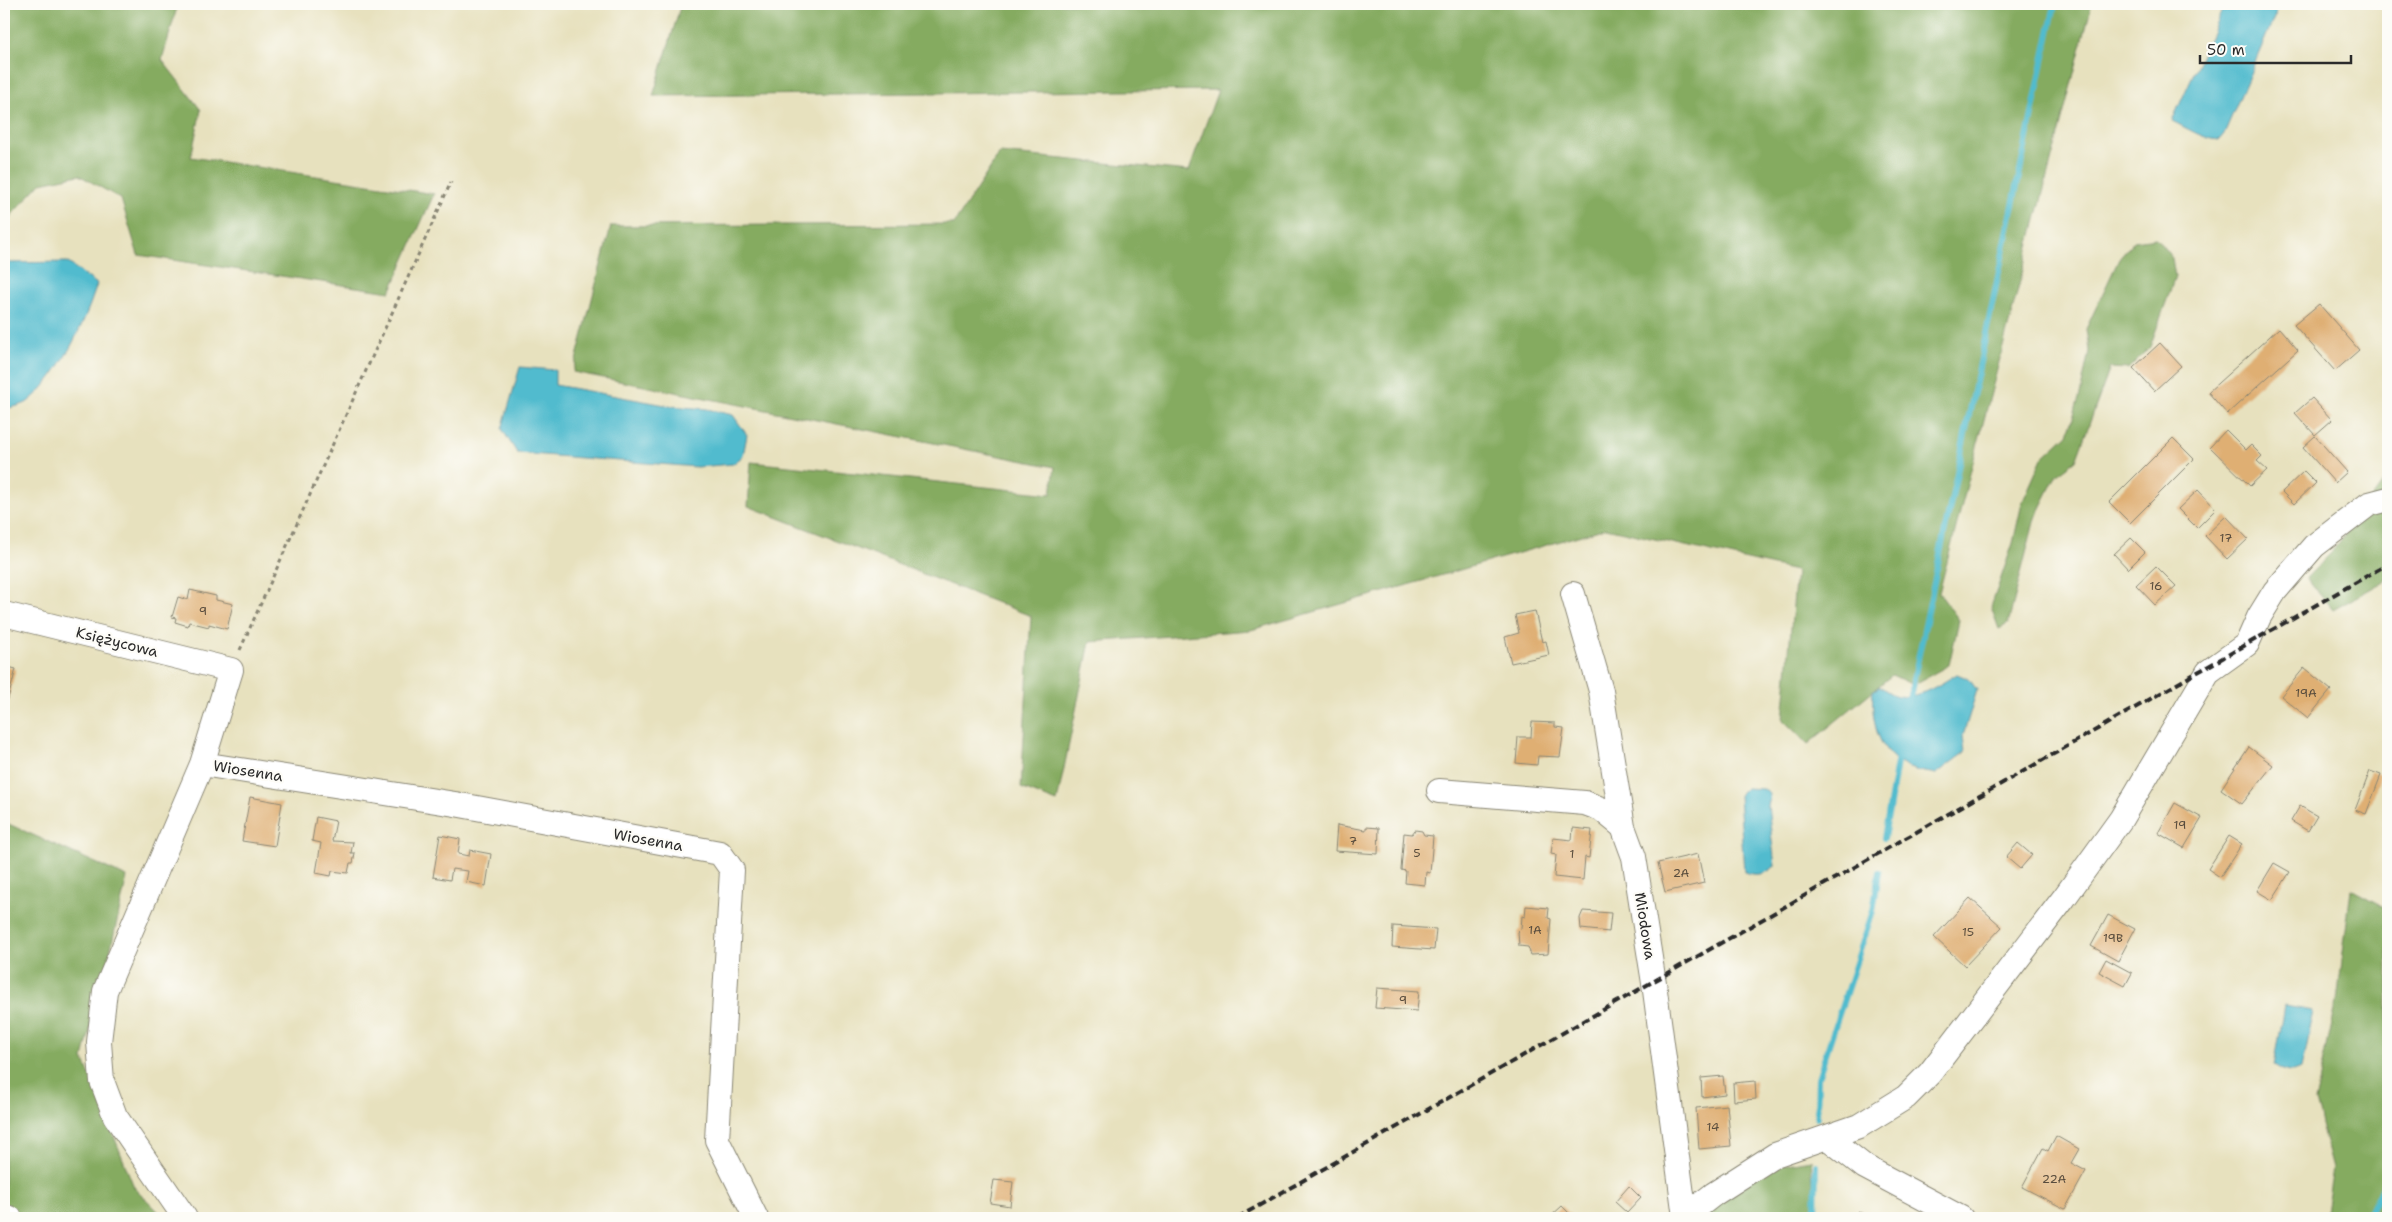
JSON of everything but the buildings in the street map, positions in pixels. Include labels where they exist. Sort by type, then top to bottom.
[{"type":"street","points":[[1684,1218],[1714,1194],[1775,1155],[1859,1126],[1906,1097],[1930,1073],[2064,898],[2121,819],[2208,672],[2247,644],[2259,617],[2275,591],[2314,546],[2370,504],[2388,498]]},
{"type":"street","name":"Miodowa","points":[[1573,594],[1601,691],[1623,827],[1634,857],[1655,992],[1684,1218]]},
{"type":"street","name":"Księżycowa","points":[[4,614],[231,670]]},
{"type":"street","points":[[185,1218],[115,1116],[102,1081],[99,1042],[105,991],[202,764],[231,670]]},
{"type":"street","name":"Wiosenna","points":[[202,764],[455,804],[720,853],[732,870],[717,1140],[756,1218]]},
{"type":"street","points":[[1439,790],[1585,803],[1601,809],[1623,827]]},
{"type":"street","points":[[1828,1138],[1865,1167],[1961,1218]]},
{"type":"street","points":[[4,1217],[10,1218]]},
{"type":"path","points":[[231,670],[452,182]]},
{"type":"green space","points":[[4,4],[178,4],[162,60],[201,110],[191,157],[434,194],[390,292],[138,255],[121,199],[79,175],[41,183],[4,223]]},
{"type":"green space","points":[[681,4],[2092,4],[1939,593],[1959,620],[1949,665],[1913,685],[1892,675],[1808,744],[1783,720],[1796,571],[1606,528],[1251,630],[1090,642],[1057,802],[1021,788],[1031,616],[748,506],[751,462],[1051,494],[1055,467],[573,372],[611,226],[954,224],[1000,153],[1189,171],[1218,90],[653,96]]},
{"type":"green space","points":[[2156,238],[2172,258],[2175,277],[2150,347],[2128,369],[2110,368],[2076,460],[2057,474],[2035,518],[2008,624],[1999,629],[1991,607],[2013,543],[2022,503],[2042,458],[2068,434],[2080,395],[2089,351],[2086,329],[2119,259],[2134,241]]},
{"type":"green space","points":[[2388,480],[2388,579],[2333,610],[2306,578],[2332,552],[2384,482]]},
{"type":"green space","points":[[4,822],[127,877],[83,1058],[134,1187],[165,1218],[4,1218]]},
{"type":"green space","points":[[2351,889],[2388,909],[2388,1218],[2325,1218],[2333,1169],[2315,1101],[2337,1001]]},
{"type":"green space","points":[[1811,1160],[1816,1218],[1698,1218],[1748,1180],[1781,1165]]},
{"type":"water","points":[[2225,4],[2280,4],[2224,134],[2219,140],[2201,135],[2172,121]]},
{"type":"water","points":[[67,262],[97,284],[79,331],[61,363],[40,390],[26,403],[4,409],[4,263]]},
{"type":"water","points":[[520,367],[555,370],[555,385],[671,406],[707,409],[733,415],[747,435],[743,456],[733,464],[697,467],[517,453],[502,429]]},
{"type":"water","points":[[1957,674],[1969,679],[1977,690],[1963,736],[1965,752],[1936,774],[1905,766],[1888,752],[1878,734],[1873,713],[1873,691],[1880,686],[1894,695],[1910,696],[1927,691]]},
{"type":"water","points":[[1746,788],[1763,789],[1770,794],[1768,806],[1775,866],[1761,874],[1744,872],[1739,795]]},
{"type":"water","points":[[2285,1006],[2313,1011],[2301,1069],[2294,1072],[2274,1065]]},
{"type":"waterway","points":[[1909,702],[2055,4]]},
{"type":"waterway","points":[[1884,838],[1899,751]]},
{"type":"waterway","points":[[1817,1118],[1818,1078],[1873,911],[1879,872]]},
{"type":"waterway","points":[[1815,1218],[1816,1165]]},
{"type":"waterway","points":[[2367,1218],[2388,1175]]},
{"type":"railway","points":[[1237,1218],[2388,564]]}]
